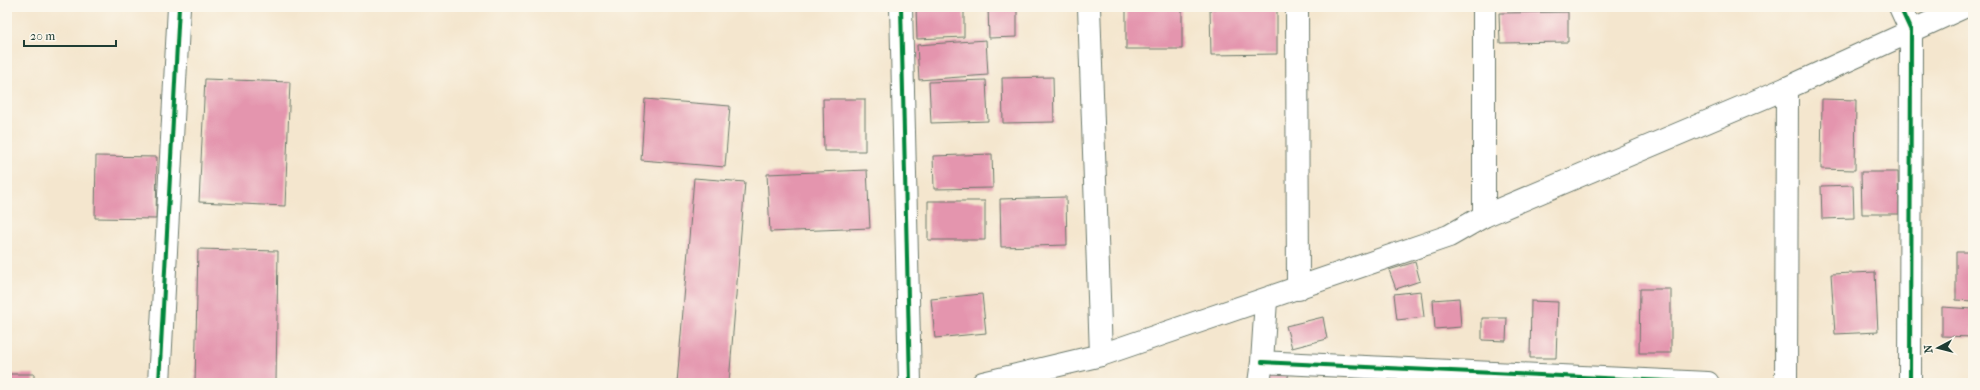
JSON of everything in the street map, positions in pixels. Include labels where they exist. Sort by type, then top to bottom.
[{"type":"street","points":[[159,383],[179,7]]},
{"type":"street","points":[[900,7],[910,383]]},
{"type":"street","points":[[1089,7],[1101,355]]},
{"type":"street","points":[[1297,7],[1298,289]]},
{"type":"street","points":[[1484,7],[1484,216]]},
{"type":"street","points":[[1900,7],[1912,31],[1910,383]]},
{"type":"street","points":[[984,383],[1101,355],[1266,300],[1449,236],[1484,216],[1787,88],[1964,7]]},
{"type":"street","points":[[1786,383],[1787,88]]},
{"type":"street","points":[[1259,383],[1262,362],[1266,300]]},
{"type":"street","points":[[1262,362],[1708,383]]},
{"type":"building","points":[[916,7],[964,7],[964,37],[917,39]]},
{"type":"building","points":[[988,7],[1017,7],[1017,37],[989,38]]},
{"type":"building","points":[[1126,7],[1182,7],[1182,49],[1126,49]]},
{"type":"building","points":[[1277,8],[1277,54],[1211,55],[1210,9]]},
{"type":"building","points":[[1568,12],[1568,42],[1500,43],[1499,13]]},
{"type":"building","points":[[986,40],[988,75],[919,80],[917,45]]},
{"type":"building","points":[[1053,77],[1054,122],[1003,123],[1002,78]]},
{"type":"building","points":[[205,79],[290,82],[285,206],[199,202]]},
{"type":"building","points":[[986,80],[988,121],[931,123],[929,82]]},
{"type":"building","points":[[645,99],[730,106],[725,167],[641,160]]},
{"type":"building","points":[[823,99],[865,99],[865,151],[824,151]]},
{"type":"building","points":[[1822,99],[1856,100],[1855,170],[1821,169]]},
{"type":"building","points":[[992,154],[993,188],[934,189],[933,156]]},
{"type":"building","points":[[96,156],[157,157],[156,219],[95,218]]},
{"type":"building","points":[[867,170],[870,228],[770,232],[767,174]]},
{"type":"building","points":[[1861,172],[1898,172],[1899,214],[1862,214]]},
{"type":"building","points":[[694,178],[745,182],[729,383],[677,383]]},
{"type":"building","points":[[1853,185],[1854,218],[1822,219],[1821,186]]},
{"type":"building","points":[[1066,197],[1067,245],[1001,247],[1000,199]]},
{"type":"building","points":[[928,201],[985,201],[985,240],[928,240]]},
{"type":"building","points":[[198,249],[278,251],[276,383],[195,383]]},
{"type":"building","points":[[1956,252],[1973,252],[1973,301],[1956,300]]},
{"type":"building","points":[[1415,262],[1420,281],[1396,289],[1389,270]]},
{"type":"building","points":[[1875,272],[1878,332],[1835,334],[1831,274]]},
{"type":"building","points":[[1640,289],[1671,289],[1671,353],[1639,353]]},
{"type":"building","points":[[1421,291],[1424,317],[1397,320],[1394,294]]},
{"type":"building","points":[[982,294],[986,333],[935,338],[931,299]]},
{"type":"building","points":[[1459,298],[1461,327],[1435,329],[1433,300]]},
{"type":"building","points":[[1531,301],[1558,302],[1556,358],[1530,358]]},
{"type":"building","points":[[1942,307],[1973,309],[1973,337],[1942,336]]},
{"type":"building","points":[[1323,317],[1327,339],[1292,348],[1286,326]]},
{"type":"building","points":[[1482,318],[1507,318],[1506,341],[1482,340]]},
{"type":"building","points":[[1268,367],[1289,371],[1287,383],[1265,383]]},
{"type":"building","points":[[7,374],[34,374],[34,383],[7,383]]},
{"type":"cycle path","points":[[159,383],[179,7]]},
{"type":"cycle path","points":[[901,7],[910,383]]},
{"type":"cycle path","points":[[1900,7],[1911,31],[1910,383]]},
{"type":"cycle path","points":[[1262,362],[1708,383]]}]
